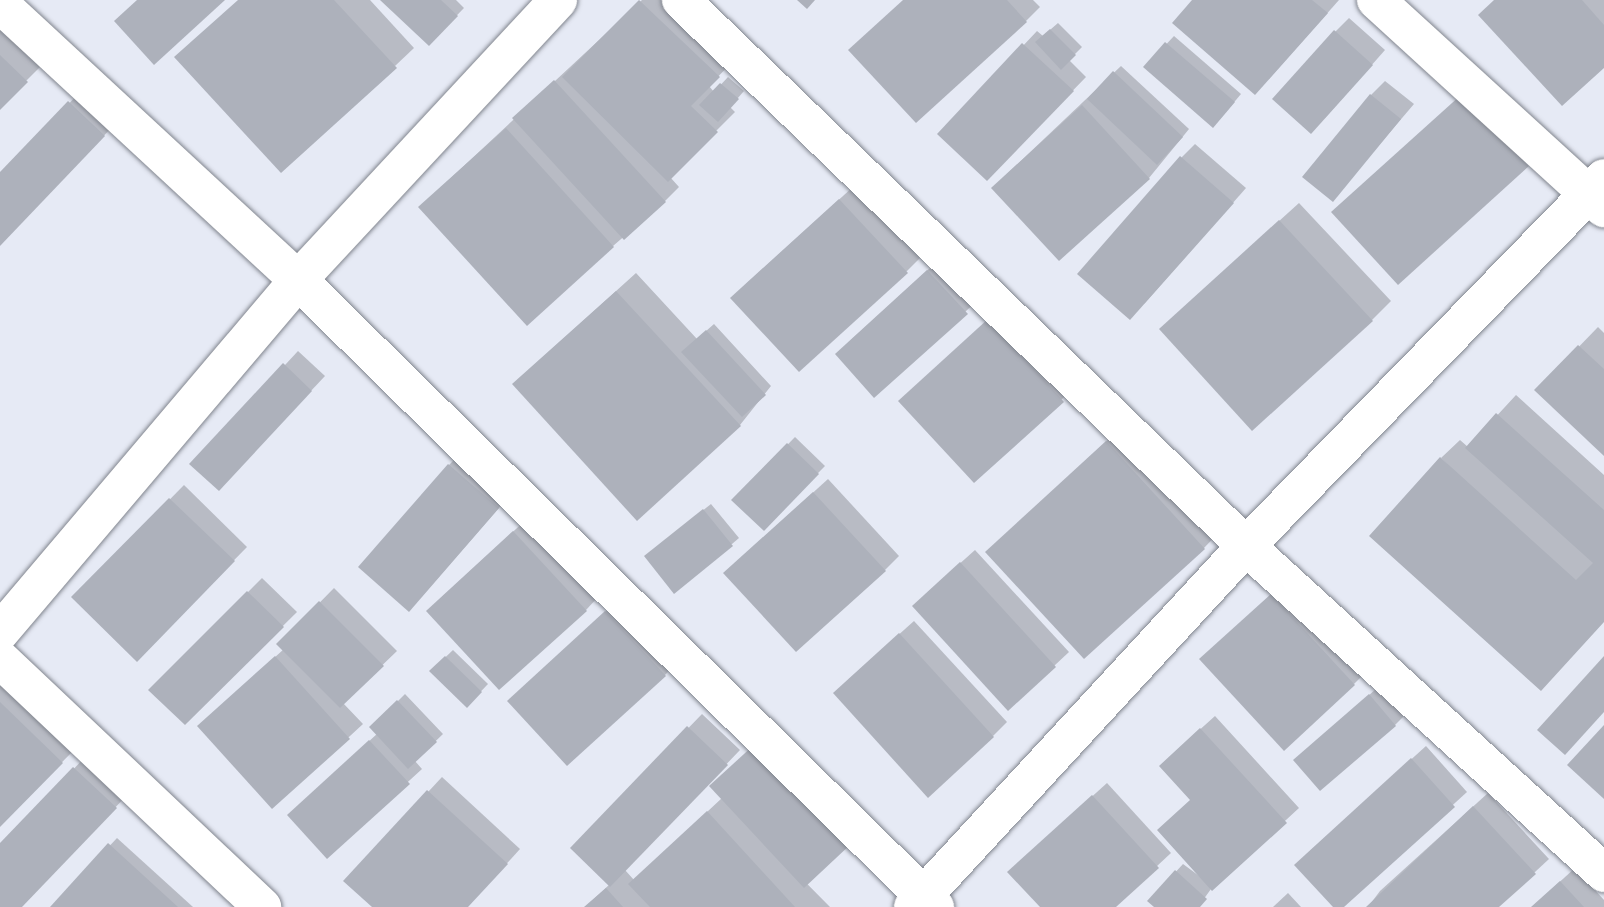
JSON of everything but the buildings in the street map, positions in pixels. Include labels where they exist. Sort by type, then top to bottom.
[{"type":"street","points":[[0,632],[298,280],[558,0]]},
{"type":"street","points":[[681,0],[1247,546],[1604,873]]},
{"type":"street","points":[[0,5],[298,280],[924,903],[1247,546],[1599,193],[1376,0]]},
{"type":"street","points":[[0,659],[262,907]]}]
